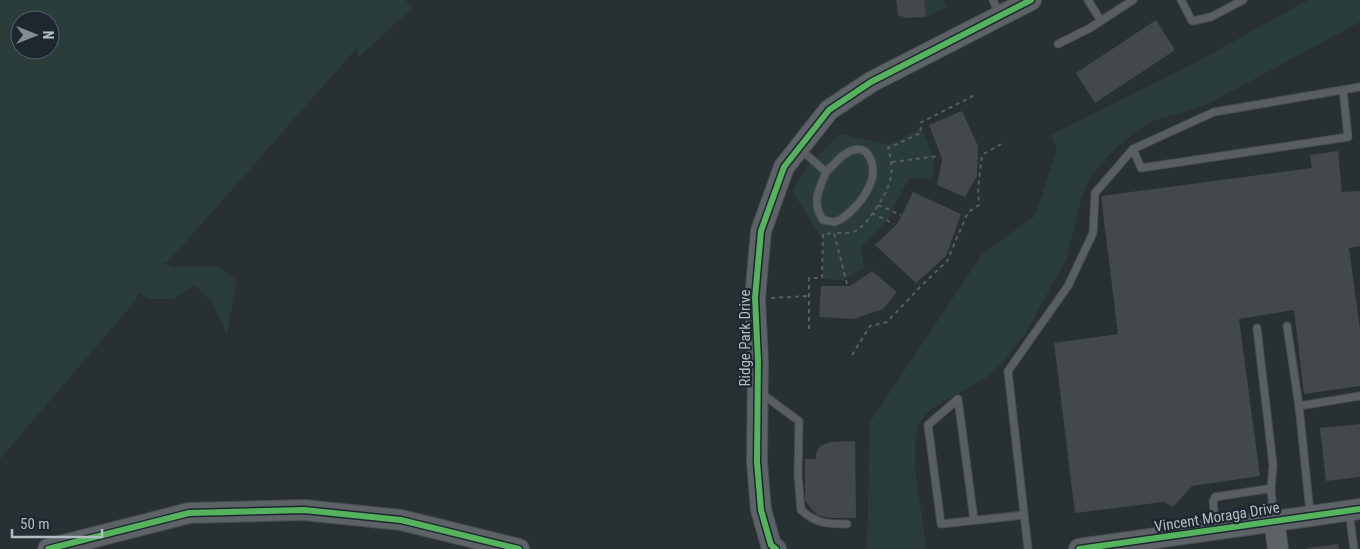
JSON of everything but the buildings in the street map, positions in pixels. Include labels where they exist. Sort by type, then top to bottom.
[{"type":"street","name":"Ridge Park Drive","points":[[774,547],[761,510],[757,462],[758,391],[755,298],[761,231],[784,167],[829,110],[871,82],[997,8],[1031,0]]},
{"type":"street","points":[[48,549],[190,513],[304,510],[401,520],[519,549]]},
{"type":"street","name":"Vincent Moraga Drive","points":[[1079,549],[1152,544],[1217,529],[1355,510]]},
{"type":"street","points":[[1274,520],[1278,549]]},
{"type":"lane","points":[[1088,0],[1101,21]]},
{"type":"lane","points":[[1058,44],[1101,21],[1133,0]]},
{"type":"lane","points":[[1181,0],[1192,21],[1211,17],[1243,0]]},
{"type":"lane","points":[[1028,549],[1008,371],[1068,286],[1093,232],[1095,193],[1133,149],[1214,112],[1360,87]]},
{"type":"lane","points":[[1133,149],[1141,168],[1348,137],[1343,90]]},
{"type":"lane","points":[[799,148],[826,172]]},
{"type":"lane","points":[[861,149],[868,154],[872,165],[872,179],[861,202],[846,216],[834,222],[823,220],[816,210],[818,192],[826,172],[841,156],[852,150],[861,149]]},
{"type":"lane","points":[[1287,326],[1299,406],[1311,515]]},
{"type":"lane","points":[[1257,328],[1273,464],[1271,490],[1274,520]]},
{"type":"lane","points":[[758,391],[798,421],[798,475],[801,510],[812,520],[827,524],[847,524]]},
{"type":"lane","points":[[1299,406],[1360,396]]},
{"type":"lane","points":[[974,520],[958,399],[928,425],[941,524],[1024,515]]},
{"type":"lane","points":[[1217,529],[1213,502],[1215,497],[1271,490]]},
{"type":"lane","points":[[1354,549],[1355,510]]},
{"type":"path","points":[[809,329],[809,278],[822,278],[823,234],[856,232],[866,222],[887,192],[892,162],[888,148],[921,133],[920,123],[977,94]]},
{"type":"path","points":[[852,355],[870,326],[887,322],[947,261],[968,212],[979,205],[978,190],[982,156],[1001,144]]},
{"type":"path","points":[[892,162],[939,156]]},
{"type":"path","points":[[878,205],[901,214]]},
{"type":"path","points":[[872,213],[894,224]]},
{"type":"path","points":[[834,233],[846,284]]},
{"type":"path","points":[[755,298],[809,296]]},
{"type":"green space","points":[[0,0],[406,0],[411,9],[359,57],[355,45],[354,51],[168,262],[160,262],[174,267],[218,266],[237,281],[227,334],[212,302],[195,285],[173,299],[148,299],[137,292],[137,299],[0,459]]},
{"type":"green space","points":[[924,0],[944,0],[947,7],[926,17]]},
{"type":"green space","points":[[1308,0],[1360,0],[1360,22],[1204,106],[1152,121],[1131,135],[1109,155],[1089,179],[1082,196],[1067,258],[1025,334],[990,375],[931,409],[919,423],[915,438],[915,466],[926,549],[867,549],[870,422],[983,253],[1035,216],[1057,149],[1051,135],[1193,64]]},
{"type":"green space","points":[[922,128],[934,160],[932,179],[909,178],[888,219],[861,247],[864,268],[843,280],[823,279],[823,240],[792,191],[810,163],[840,134],[889,145]]},
{"type":"cycle path","points":[[776,549],[771,545],[761,510],[757,462],[758,361],[755,298],[761,231],[784,167],[829,110],[871,82],[1031,0]]},
{"type":"cycle path","points":[[1079,549],[1360,509]]},
{"type":"cycle path","points":[[48,549],[189,513],[304,510],[401,520],[519,549]]}]
